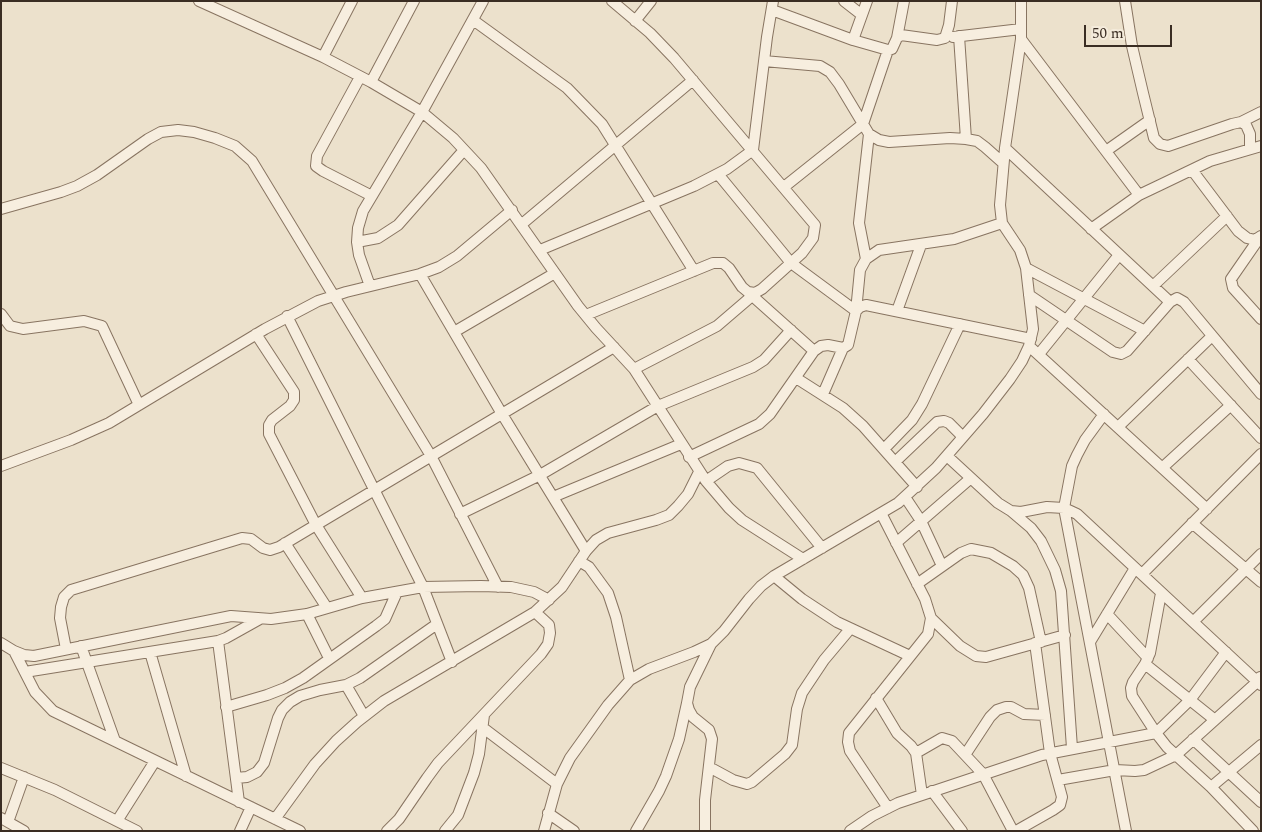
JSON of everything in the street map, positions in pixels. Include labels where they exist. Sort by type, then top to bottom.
[{"type":"street","points":[[199,1],[323,57],[371,82],[422,112],[464,150],[481,168],[586,315],[634,369],[706,481],[742,520],[803,559]]},
{"type":"street","points":[[323,57],[352,1]]},
{"type":"street","points":[[371,82],[414,1]]},
{"type":"street","points":[[370,286],[357,242],[358,228],[363,211],[422,112],[483,1]]},
{"type":"street","points":[[612,1],[674,58],[815,225],[814,238],[802,253],[762,289],[750,294],[717,326],[634,369]]},
{"type":"street","points":[[635,21],[651,1]]},
{"type":"street","points":[[844,1],[862,15]]},
{"type":"street","points":[[853,40],[867,1]]},
{"type":"street","points":[[784,187],[863,124],[888,50],[892,49],[897,38],[904,1]]},
{"type":"street","points":[[945,38],[949,25],[952,1]]},
{"type":"street","points":[[636,831],[666,776],[678,739],[690,686],[711,644],[724,631],[749,598],[774,576],[881,513],[917,487],[947,456],[1010,379],[1030,342],[1033,329],[1026,268],[1020,250],[1002,223],[1000,205],[1003,162],[1021,34],[1021,1]]},
{"type":"street","points":[[1125,1],[1132,46],[1154,138],[1160,144],[1168,146],[1241,122],[1261,112]]},
{"type":"street","points":[[540,250],[718,174],[753,150],[772,6],[853,40],[888,50]]},
{"type":"street","points":[[472,20],[567,88],[602,124],[694,271]]},
{"type":"street","points":[[897,38],[901,35],[909,35],[937,40],[959,36],[1021,34]]},
{"type":"street","points":[[1021,34],[1139,195]]},
{"type":"street","points":[[959,36],[966,139]]},
{"type":"street","points":[[764,61],[820,66],[830,72],[840,84],[869,134],[879,140],[889,142],[950,138],[966,139],[977,141],[1003,162]]},
{"type":"street","points":[[360,77],[318,156],[316,166],[372,196]]},
{"type":"street","points":[[522,224],[693,80]]},
{"type":"street","points":[[1106,151],[1150,120]]},
{"type":"street","points":[[1241,122],[1246,125],[1250,134],[1250,148]]},
{"type":"street","points":[[1,209],[77,186],[96,176],[161,132],[178,130],[208,136],[235,146],[252,161],[431,456],[498,587]]},
{"type":"street","points":[[866,259],[859,223],[869,134]]},
{"type":"street","points":[[1091,229],[1139,195],[1210,161],[1261,146]]},
{"type":"street","points":[[1005,148],[1170,302]]},
{"type":"street","points":[[357,242],[378,238],[398,225],[464,150]]},
{"type":"street","points":[[1192,170],[1238,231],[1247,238],[1255,240],[1261,237]]},
{"type":"street","points":[[718,174],[791,263],[856,311]]},
{"type":"street","points":[[1,466],[71,440],[109,422],[287,316],[334,296],[440,267],[457,256],[512,210]]},
{"type":"street","points":[[1153,286],[1227,216]]},
{"type":"street","points":[[823,394],[843,348],[848,345],[856,311],[860,270],[866,259],[879,250],[954,239],[1002,223]]},
{"type":"street","points":[[1261,237],[1231,279],[1233,288],[1261,319]]},
{"type":"street","points":[[897,311],[921,245]]},
{"type":"street","points":[[1039,354],[1119,255]]},
{"type":"street","points":[[586,315],[713,263],[723,263],[729,268],[742,288],[814,351]]},
{"type":"street","points":[[1026,268],[1145,331]]},
{"type":"street","points":[[454,332],[555,273]]},
{"type":"street","points":[[420,274],[502,414],[586,551]]},
{"type":"street","points":[[1029,295],[1113,352],[1121,354],[1127,352],[1170,302],[1177,298],[1184,302],[1261,394]]},
{"type":"street","points":[[856,311],[866,305],[960,324],[1030,342],[1039,354],[1206,509]]},
{"type":"street","points":[[1,314],[10,326],[23,329],[84,320],[102,326],[138,405]]},
{"type":"street","points":[[287,316],[423,587],[452,662]]},
{"type":"street","points":[[884,449],[912,420],[922,404],[960,324]]},
{"type":"street","points":[[460,514],[540,476],[658,406],[753,367],[764,360],[791,330]]},
{"type":"street","points":[[256,334],[294,392],[294,400],[290,406],[272,420],[269,425],[269,434],[316,525],[362,598]]},
{"type":"street","points":[[1118,427],[1212,336]]},
{"type":"street","points":[[689,457],[759,424],[770,414],[814,351],[821,346],[828,345],[843,348]]},
{"type":"street","points":[[66,650],[60,618],[64,597],[71,590],[242,538],[251,539],[263,548],[270,550],[316,525],[614,347]]},
{"type":"street","points":[[1188,359],[1261,438]]},
{"type":"street","points":[[796,378],[843,408],[863,426],[917,487]]},
{"type":"street","points":[[1162,468],[1231,405]]},
{"type":"street","points":[[1104,414],[1085,440],[1072,466],[1064,508],[1126,831]]},
{"type":"street","points":[[895,462],[937,422],[944,420],[963,437]]},
{"type":"street","points":[[553,497],[682,444]]},
{"type":"street","points":[[1090,642],[1107,614],[1138,571],[1192,523],[1261,454]]},
{"type":"street","points":[[947,456],[998,503],[1031,528],[1041,541],[1051,561],[1061,591],[1072,748]]},
{"type":"street","points":[[706,481],[728,466],[739,462],[757,468],[822,548]]},
{"type":"street","points":[[275,818],[315,764],[336,741],[364,716],[384,702],[536,612],[562,587],[586,551],[596,540],[608,533],[669,515],[688,494],[699,472]]},
{"type":"street","points":[[896,543],[971,478]]},
{"type":"street","points":[[905,497],[922,521],[942,566]]},
{"type":"street","points":[[1011,511],[1022,512],[1047,507],[1064,508],[1077,514],[1193,622],[1260,681],[1176,755],[1144,770],[1115,770],[1058,780]]},
{"type":"street","points":[[881,513],[930,609],[931,618],[928,634],[849,733],[850,751],[888,808]]},
{"type":"street","points":[[1192,523],[1261,582]]},
{"type":"street","points":[[285,543],[327,608]]},
{"type":"street","points":[[916,753],[942,738],[952,741],[983,774],[1014,831],[1060,805],[1062,797],[1050,753],[1030,588],[1023,575],[1013,566],[991,553],[972,549],[961,553],[917,584]]},
{"type":"street","points":[[1193,622],[1261,554]]},
{"type":"street","points":[[579,561],[589,568],[608,593],[616,617],[630,680]]},
{"type":"street","points":[[774,576],[802,599],[850,629],[910,656]]},
{"type":"street","points":[[1,643],[14,651],[34,656],[231,616],[260,619],[307,614],[362,598],[423,587],[498,587],[534,592],[549,600]]},
{"type":"street","points":[[226,707],[267,695],[303,678],[385,619],[397,592]]},
{"type":"street","points":[[1162,593],[1147,661],[1133,682],[1131,688],[1132,696],[1156,733],[1253,831]]},
{"type":"street","points":[[387,831],[399,819],[438,763],[541,654],[548,644],[549,625],[536,612]]},
{"type":"street","points":[[307,614],[329,658]]},
{"type":"street","points":[[1107,614],[1147,661],[1215,720]]},
{"type":"street","points":[[931,618],[960,646],[976,656],[986,657],[1065,635]]},
{"type":"street","points":[[25,672],[218,640],[260,619]]},
{"type":"street","points":[[236,778],[247,777],[257,772],[264,763],[278,718],[282,710],[290,702],[300,696],[346,685],[360,678],[437,624]]},
{"type":"street","points":[[709,768],[746,784],[752,782],[785,754],[792,745],[797,709],[802,693],[824,660],[850,629]]},
{"type":"street","points":[[218,640],[239,802]]},
{"type":"street","points":[[544,831],[557,784],[570,758],[608,705],[630,680],[649,669],[711,644]]},
{"type":"street","points":[[81,646],[114,741]]},
{"type":"street","points":[[14,651],[36,692],[53,711],[300,831]]},
{"type":"street","points":[[150,652],[186,776]]},
{"type":"street","points":[[850,831],[888,808],[983,774],[1050,753],[1156,733],[1190,700],[1226,652]]},
{"type":"street","points":[[346,685],[364,716]]},
{"type":"street","points":[[876,698],[897,733],[912,746],[916,753],[927,793],[962,831]]},
{"type":"street","points":[[687,703],[694,717],[709,730],[712,739],[705,800],[705,831]]},
{"type":"street","points":[[965,755],[997,710],[1011,707],[1024,714],[1045,715]]},
{"type":"street","points":[[446,831],[458,815],[474,773],[479,754],[484,715]]},
{"type":"street","points":[[482,727],[557,784]]},
{"type":"street","points":[[1193,739],[1261,802]]},
{"type":"street","points":[[1211,788],[1261,745]]},
{"type":"street","points":[[117,821],[155,761]]},
{"type":"street","points":[[1,768],[55,790],[137,831]]},
{"type":"street","points":[[24,777],[5,820],[24,831]]},
{"type":"street","points":[[240,831],[251,807]]},
{"type":"street","points":[[548,813],[574,831]]}]
